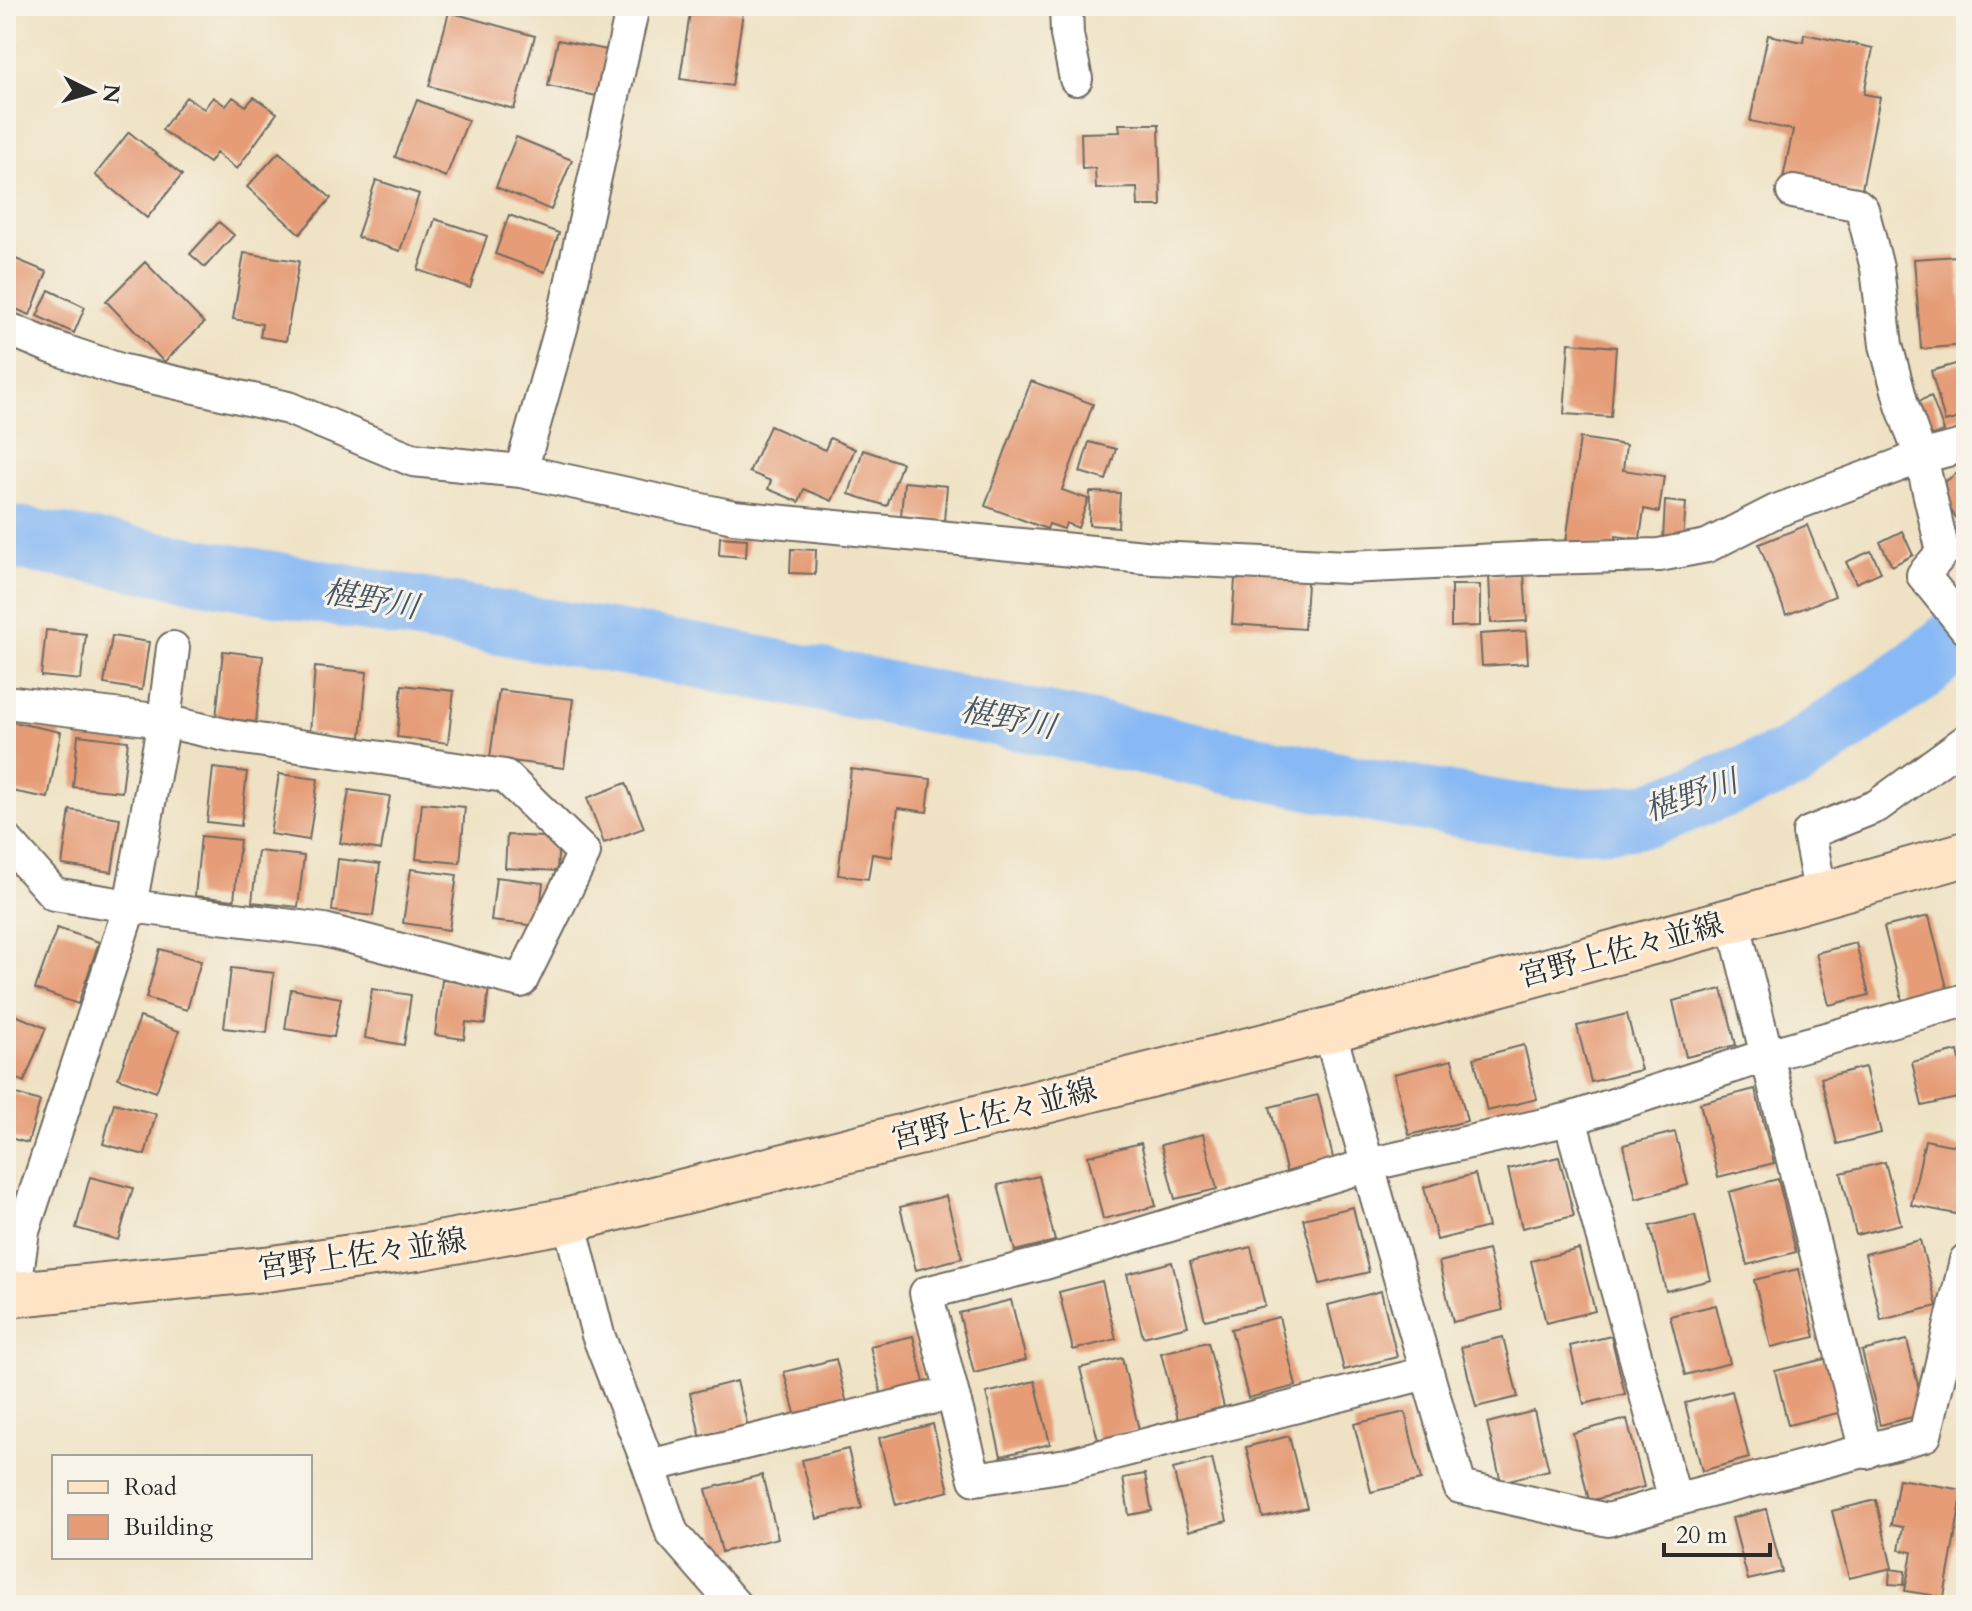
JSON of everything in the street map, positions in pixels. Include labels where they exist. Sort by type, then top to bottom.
[{"type":"main road","name":"宮野上佐々並線","points":[[10,1295],[280,1267],[417,1248],[569,1220],[1329,1030],[1966,854]]},
{"type":"street","points":[[521,471],[562,325],[633,6]]},
{"type":"street","points":[[1066,6],[1067,35],[1076,79]]},
{"type":"street","points":[[1793,192],[1856,204],[1862,209],[1877,268],[1886,345],[1902,405],[1921,457],[1943,552],[1923,575],[1966,628]]},
{"type":"street","points":[[6,328],[120,370],[288,408],[413,460],[521,471],[734,517],[1154,558],[1348,567],[1659,555],[1707,546],[1776,511],[1921,457],[1966,445]]},
{"type":"street","points":[[10,1295],[23,1231],[130,906],[164,721],[173,648]]},
{"type":"street","points":[[6,702],[164,721],[230,736],[505,776],[584,853],[521,981],[324,930],[54,894],[6,840]]},
{"type":"street","points":[[1821,896],[1809,833],[1877,806],[1966,741]]},
{"type":"street","points":[[1733,920],[1866,1452]]},
{"type":"street","points":[[1426,1373],[1067,1465],[975,1479],[926,1293],[1045,1263],[1368,1165],[1570,1119],[1768,1055],[1966,1000]]},
{"type":"street","points":[[1329,1030],[1460,1487],[1608,1520],[1925,1435],[1966,1260]]},
{"type":"street","points":[[1570,1119],[1675,1500]]},
{"type":"street","points":[[569,1220],[598,1335],[672,1533],[735,1605]]},
{"type":"street","points":[[649,1466],[952,1393]]},
{"type":"building","points":[[691,6],[743,12],[732,86],[680,79]]},
{"type":"building","points":[[449,12],[535,36],[514,109],[429,86]]},
{"type":"building","points":[[1804,34],[1873,48],[1864,94],[1880,97],[1861,194],[1783,178],[1793,130],[1750,121],[1768,35],[1803,42]]},
{"type":"building","points":[[558,40],[612,51],[602,97],[548,86]]},
{"type":"building","points":[[186,97],[204,109],[213,97],[226,106],[233,97],[246,106],[254,97],[277,113],[237,169],[216,153],[209,163],[162,130]]},
{"type":"building","points":[[417,100],[468,120],[446,177],[395,157]]},
{"type":"building","points":[[1119,124],[1159,124],[1161,206],[1138,206],[1137,188],[1096,189],[1095,168],[1082,169],[1081,133],[1120,132]]},
{"type":"building","points":[[129,132],[182,175],[147,218],[95,175]]},
{"type":"building","points":[[516,137],[572,160],[551,210],[496,187]]},
{"type":"building","points":[[279,152],[331,198],[300,234],[247,187]]},
{"type":"building","points":[[376,180],[419,194],[400,251],[357,237]]},
{"type":"building","points":[[509,215],[559,233],[545,272],[495,254]]},
{"type":"building","points":[[435,219],[487,236],[470,288],[418,270]]},
{"type":"building","points":[[219,222],[234,235],[205,267],[190,254]]},
{"type":"building","points":[[244,253],[299,261],[286,341],[260,337],[262,324],[233,319]]},
{"type":"building","points":[[6,255],[47,272],[30,315],[6,305]]},
{"type":"building","points":[[1957,256],[1964,345],[1921,349],[1914,259]]},
{"type":"building","points":[[145,262],[204,323],[164,362],[106,301]]},
{"type":"building","points":[[49,290],[85,307],[74,333],[37,316]]},
{"type":"building","points":[[1569,343],[1616,347],[1611,417],[1564,414]]},
{"type":"building","points":[[1966,361],[1966,416],[1945,422],[1931,371]]},
{"type":"building","points":[[1031,381],[1093,404],[1062,490],[1088,499],[1078,528],[1066,523],[1064,529],[1049,524],[1047,529],[985,506]]},
{"type":"building","points":[[1931,396],[1944,431],[1922,439],[1909,405]]},
{"type":"building","points":[[770,426],[825,450],[830,438],[855,449],[832,501],[804,489],[799,502],[768,489],[771,481],[749,472]]},
{"type":"building","points":[[1580,438],[1626,445],[1623,470],[1664,476],[1659,512],[1644,509],[1640,539],[1616,536],[1614,548],[1566,542]]},
{"type":"building","points":[[1089,442],[1116,449],[1106,480],[1080,472]]},
{"type":"building","points":[[863,450],[902,463],[887,506],[849,494]]},
{"type":"building","points":[[1966,467],[1966,517],[1959,522],[1936,488]]},
{"type":"building","points":[[904,482],[947,486],[944,521],[901,516]]},
{"type":"building","points":[[1090,492],[1120,493],[1118,527],[1089,525]]},
{"type":"building","points":[[1665,501],[1686,503],[1683,541],[1663,539]]},
{"type":"building","points":[[1807,525],[1835,596],[1786,615],[1759,544]]},
{"type":"building","points":[[1902,531],[1913,555],[1892,566],[1880,542]]},
{"type":"building","points":[[720,537],[747,539],[746,557],[719,555]]},
{"type":"building","points":[[791,549],[816,550],[815,574],[790,573]]},
{"type":"building","points":[[1871,551],[1881,572],[1856,583],[1846,562]]},
{"type":"building","points":[[1236,564],[1308,569],[1304,629],[1232,624]]},
{"type":"building","points":[[1524,573],[1527,621],[1491,623],[1489,575]]},
{"type":"building","points":[[1451,585],[1480,585],[1480,626],[1451,627]]},
{"type":"building","points":[[6,617],[13,617],[8,657],[6,657]]},
{"type":"building","points":[[46,630],[86,634],[81,680],[41,676]]},
{"type":"building","points":[[1526,631],[1528,663],[1482,666],[1480,634]]},
{"type":"building","points":[[112,636],[149,642],[142,690],[104,684]]},
{"type":"building","points":[[223,651],[263,656],[256,722],[216,718]]},
{"type":"building","points":[[315,667],[367,672],[361,737],[310,733]]},
{"type":"building","points":[[402,685],[454,691],[448,743],[397,737]]},
{"type":"building","points":[[499,690],[573,699],[564,768],[490,758]]},
{"type":"building","points":[[12,722],[61,732],[48,798],[6,790],[6,751]]},
{"type":"building","points":[[78,735],[128,741],[122,792],[73,787]]},
{"type":"building","points":[[213,768],[247,772],[241,826],[207,822]]},
{"type":"building","points":[[851,769],[931,779],[927,812],[898,808],[892,857],[872,854],[868,879],[838,875]]},
{"type":"building","points":[[279,774],[318,779],[309,840],[270,834]]},
{"type":"building","points":[[626,783],[644,828],[604,843],[587,798]]},
{"type":"building","points":[[349,790],[390,796],[381,850],[340,843]]},
{"type":"building","points":[[422,803],[465,807],[460,863],[416,859]]},
{"type":"building","points":[[70,810],[120,818],[112,872],[62,865]]},
{"type":"building","points":[[507,835],[559,838],[557,871],[505,868]]},
{"type":"building","points":[[201,836],[240,840],[234,900],[195,896]]},
{"type":"building","points":[[258,851],[304,856],[298,907],[252,902]]},
{"type":"building","points":[[338,859],[380,864],[373,916],[332,911]]},
{"type":"building","points":[[411,869],[457,875],[449,930],[403,923]]},
{"type":"building","points":[[496,877],[543,883],[538,926],[491,921]]},
{"type":"building","points":[[1929,916],[1948,992],[1903,1003],[1884,927]]},
{"type":"building","points":[[57,928],[99,942],[78,1004],[35,989]]},
{"type":"building","points":[[1856,943],[1869,995],[1829,1005],[1816,953]]},
{"type":"building","points":[[160,949],[201,961],[187,1010],[146,998]]},
{"type":"building","points":[[231,968],[274,973],[267,1033],[224,1028]]},
{"type":"building","points":[[442,980],[489,986],[485,1024],[466,1022],[464,1039],[435,1035]]},
{"type":"building","points":[[291,989],[341,998],[334,1037],[285,1029]]},
{"type":"building","points":[[372,989],[411,995],[404,1045],[365,1038]]},
{"type":"building","points":[[1722,989],[1736,1045],[1686,1057],[1673,1001]]},
{"type":"building","points":[[6,1011],[46,1028],[24,1082],[6,1074]]},
{"type":"building","points":[[1627,1014],[1641,1070],[1591,1082],[1577,1026]]},
{"type":"building","points":[[140,1017],[179,1031],[156,1092],[118,1078]]},
{"type":"building","points":[[1524,1045],[1537,1099],[1487,1111],[1474,1058]]},
{"type":"building","points":[[1958,1051],[1966,1096],[1922,1106],[1912,1062]]},
{"type":"building","points":[[1452,1060],[1467,1121],[1409,1135],[1394,1074]]},
{"type":"building","points":[[1865,1067],[1881,1133],[1837,1144],[1821,1078]]},
{"type":"building","points":[[1755,1089],[1774,1163],[1718,1177],[1700,1103]]},
{"type":"building","points":[[6,1091],[40,1101],[28,1143],[6,1137]]},
{"type":"building","points":[[1318,1095],[1334,1162],[1287,1174],[1270,1107]]},
{"type":"building","points":[[114,1103],[156,1114],[145,1155],[103,1144]]},
{"type":"building","points":[[1675,1132],[1688,1185],[1636,1199],[1623,1145]]},
{"type":"building","points":[[1203,1134],[1217,1189],[1175,1199],[1161,1145]]},
{"type":"building","points":[[1925,1140],[1966,1148],[1966,1216],[1911,1205]]},
{"type":"building","points":[[1141,1143],[1156,1206],[1103,1219],[1088,1156]]},
{"type":"building","points":[[1559,1157],[1574,1216],[1522,1228],[1508,1169]]},
{"type":"building","points":[[1885,1162],[1901,1224],[1856,1235],[1841,1173]]},
{"type":"building","points":[[1475,1174],[1488,1227],[1437,1240],[1424,1187]]},
{"type":"building","points":[[1039,1176],[1055,1241],[1015,1251],[998,1185]]},
{"type":"building","points":[[90,1177],[133,1188],[118,1240],[76,1228]]},
{"type":"building","points":[[1778,1179],[1796,1252],[1747,1265],[1729,1192]]},
{"type":"building","points":[[946,1196],[962,1258],[916,1270],[900,1207]]},
{"type":"building","points":[[1353,1207],[1369,1272],[1320,1284],[1303,1219]]},
{"type":"building","points":[[1695,1215],[1711,1280],[1666,1291],[1650,1226]]},
{"type":"building","points":[[1920,1240],[1937,1306],[1881,1320],[1865,1254]]},
{"type":"building","points":[[1251,1247],[1265,1306],[1205,1320],[1190,1262]]},
{"type":"building","points":[[1579,1249],[1595,1311],[1546,1323],[1531,1261]]},
{"type":"building","points":[[1488,1250],[1503,1310],[1453,1322],[1439,1262]]},
{"type":"building","points":[[1172,1262],[1188,1326],[1143,1337],[1127,1274]]},
{"type":"building","points":[[1798,1269],[1815,1337],[1771,1347],[1754,1280]]},
{"type":"building","points":[[1102,1281],[1116,1339],[1073,1350],[1059,1292]]},
{"type":"building","points":[[1381,1291],[1397,1357],[1344,1370],[1328,1305]]},
{"type":"building","points":[[1011,1300],[1026,1360],[974,1373],[959,1313]]},
{"type":"building","points":[[1716,1305],[1730,1363],[1685,1375],[1670,1316]]},
{"type":"building","points":[[1279,1317],[1296,1386],[1248,1398],[1231,1329]]},
{"type":"building","points":[[913,1336],[927,1395],[884,1405],[870,1346]]},
{"type":"building","points":[[1611,1336],[1625,1394],[1584,1404],[1570,1346]]},
{"type":"building","points":[[1503,1337],[1518,1397],[1476,1407],[1461,1347]]},
{"type":"building","points":[[1907,1340],[1925,1414],[1880,1425],[1862,1351]]},
{"type":"building","points":[[1208,1342],[1224,1407],[1178,1419],[1161,1353]]},
{"type":"building","points":[[1122,1358],[1139,1430],[1098,1440],[1080,1368]]},
{"type":"building","points":[[1829,1358],[1842,1412],[1788,1425],[1775,1371]]},
{"type":"building","points":[[836,1359],[848,1408],[797,1421],[784,1372]]},
{"type":"building","points":[[737,1381],[749,1432],[702,1443],[690,1393]]},
{"type":"building","points":[[1035,1381],[1050,1444],[1001,1456],[986,1393]]},
{"type":"building","points":[[1732,1391],[1749,1458],[1702,1471],[1685,1403]]},
{"type":"building","points":[[1534,1411],[1549,1470],[1501,1482],[1487,1423]]},
{"type":"building","points":[[1405,1412],[1421,1480],[1371,1492],[1354,1424]]},
{"type":"building","points":[[1627,1419],[1644,1487],[1589,1501],[1573,1433]]},
{"type":"building","points":[[933,1424],[949,1491],[896,1505],[879,1438]]},
{"type":"building","points":[[1289,1436],[1307,1508],[1263,1518],[1246,1447]]},
{"type":"building","points":[[848,1449],[862,1508],[817,1519],[802,1460]]},
{"type":"building","points":[[1212,1459],[1227,1521],[1189,1531],[1173,1469]]},
{"type":"building","points":[[1145,1474],[1152,1511],[1129,1515],[1123,1478]]},
{"type":"building","points":[[762,1475],[778,1538],[722,1552],[706,1489]]},
{"type":"building","points":[[1899,1479],[1963,1490],[1944,1597],[1905,1591],[1912,1552],[1899,1550],[1903,1527],[1891,1525]]},
{"type":"building","points":[[1876,1500],[1892,1568],[1849,1578],[1832,1511]]},
{"type":"building","points":[[1766,1509],[1782,1572],[1748,1580],[1732,1518]]},
{"type":"building","points":[[1890,1569],[1905,1571],[1904,1585],[1889,1584]]},
{"type":"waterway","name":"椹野川","points":[[6,536],[693,655],[1378,792],[1517,815],[1575,820],[1651,814],[1790,760],[1919,670],[1966,632]]}]
